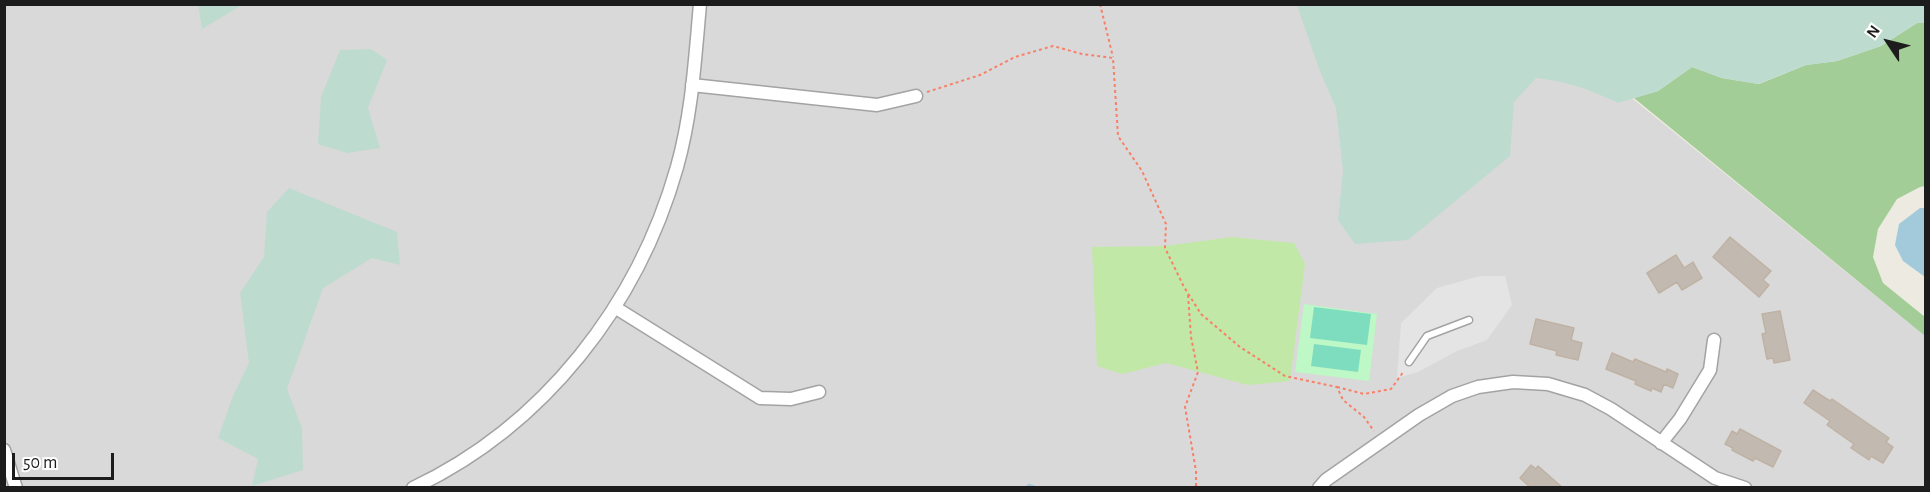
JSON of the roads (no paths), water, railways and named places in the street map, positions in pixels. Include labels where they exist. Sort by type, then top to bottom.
[{"type":"street","points":[[413,488],[458,463],[520,418],[577,360],[616,308],[641,262],[665,206],[678,166],[686,130],[700,4]]},
{"type":"street","points":[[692,85],[877,105],[916,96]]},
{"type":"street","points":[[616,308],[760,398],[791,399],[819,392]]},
{"type":"street","points":[[1661,443],[1680,419],[1710,370],[1714,340]]},
{"type":"street","points":[[1319,488],[1326,480],[1381,441],[1452,396],[1478,387],[1513,382],[1548,384],[1585,395],[1611,409],[1715,478],[1745,488]]},
{"type":"street","points":[[4,450],[16,488]]},
{"type":"lane","points":[[1409,362],[1427,336],[1469,320]]},
{"type":"water","points":[[1920,208],[1925,208],[1925,277],[1903,261],[1895,245],[1899,224]]},
{"type":"waterway","points":[[1027,488],[1029,486],[1035,488]]}]
